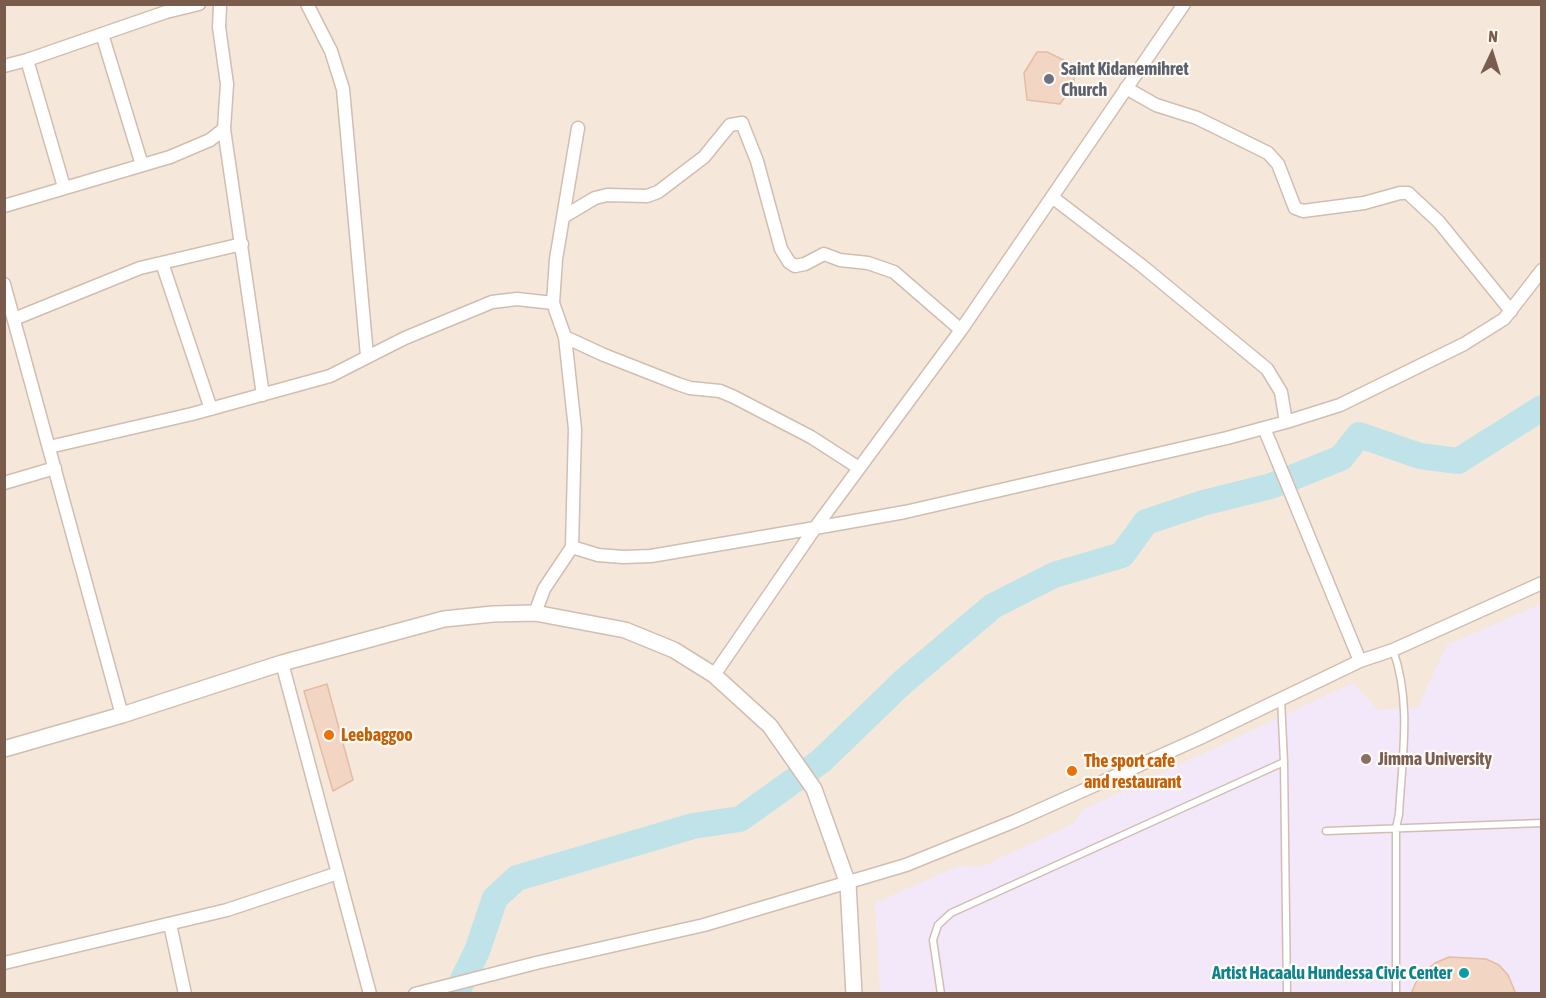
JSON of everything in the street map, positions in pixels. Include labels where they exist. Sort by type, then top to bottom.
[{"type":"street","points":[[4,66],[166,12],[199,4]]},
{"type":"street","points":[[307,4],[331,51],[343,89],[368,356]]},
{"type":"street","points":[[714,675],[815,528],[961,330],[1184,4]]},
{"type":"street","points":[[217,5],[228,84],[224,129],[263,395]]},
{"type":"street","points":[[102,34],[142,165]]},
{"type":"street","points":[[27,60],[64,187]]},
{"type":"street","points":[[1126,88],[1156,105],[1197,118],[1268,153],[1278,164],[1295,207],[1303,211],[1364,203],[1408,193],[1439,222],[1511,310]]},
{"type":"street","points":[[563,217],[596,198],[607,195],[647,196],[658,192],[705,157],[730,125],[742,123],[757,161],[781,249],[789,262],[795,266],[805,264],[824,254],[840,260],[868,263],[894,272],[961,330]]},
{"type":"street","points":[[535,613],[544,589],[572,547],[575,429],[565,337],[553,303],[556,260],[578,128]]},
{"type":"street","points":[[4,206],[170,157],[210,140],[224,129]]},
{"type":"street","points":[[1052,197],[1141,265],[1267,369],[1281,392],[1286,422]]},
{"type":"street","points":[[14,319],[140,268],[242,244]]},
{"type":"street","points":[[162,263],[211,409]]},
{"type":"street","points":[[572,547],[598,555],[651,556],[815,528],[905,512],[1286,422],[1340,405],[1464,344],[1504,319],[1542,270]]},
{"type":"street","points":[[4,284],[122,715]]},
{"type":"street","points":[[49,447],[211,409],[330,376],[405,338],[492,302],[517,299],[553,303]]},
{"type":"street","points":[[565,337],[657,377],[690,388],[720,392],[734,397],[811,437],[859,468]]},
{"type":"street","points":[[1264,428],[1360,661]]},
{"type":"street","points":[[4,483],[56,468]]},
{"type":"street","points":[[415,993],[704,925],[906,865],[1015,821],[1360,661],[1393,650],[1542,583]]},
{"type":"street","points":[[4,749],[122,715],[282,663],[444,619],[535,613],[625,630],[674,650],[714,675],[774,731],[814,789],[848,884],[854,993]]},
{"type":"street","points":[[282,663],[370,993]]},
{"type":"street","points":[[4,963],[227,910],[338,873]]},
{"type":"street","points":[[170,924],[185,993]]},
{"type":"lane","points":[[1393,650],[1400,668],[1404,718],[1396,828],[1395,993]]},
{"type":"lane","points":[[1281,699],[1287,993]]},
{"type":"lane","points":[[941,993],[933,940],[938,925],[951,913],[1284,762]]},
{"type":"lane","points":[[1326,831],[1542,823]]},
{"type":"shaded area","points":[[5,5],[1541,5],[1541,993],[5,993]]},
{"type":"shaded area","name":"Jimma University","points":[[1541,604],[1541,993],[880,993],[875,903],[959,866],[981,867],[1071,825],[1085,809],[1353,683],[1378,710],[1418,707],[1447,645]]},
{"type":"building","name":"Saint Kidanemihret Church","points":[[1037,52],[1047,52],[1074,65],[1074,84],[1060,104],[1027,100],[1024,73]]},
{"type":"building","name":"Leebaggoo","points":[[327,684],[353,780],[333,791],[304,691]]},
{"type":"building","name":"Artist Hacaalu Hundessa Civic Center","points":[[1449,957],[1486,959],[1499,965],[1508,975],[1516,994],[1411,994],[1417,980],[1424,972],[1435,963]]},
{"type":"waterway","points":[[456,994],[477,951],[495,898],[517,878],[693,826],[740,819],[821,761],[904,681],[993,606],[1054,575],[1122,555],[1146,522],[1203,503],[1271,486],[1341,458],[1359,435],[1420,456],[1458,461],[1542,408]]},
{"type":"place","name":"Saint Kidanemihret Church","points":[[1049,79]]},
{"type":"place","name":"Leebaggoo","points":[[329,735]]},
{"type":"place","name":"Jimma University","points":[[1366,759]]},
{"type":"place","name":"The sport cafe and restaurant","points":[[1072,771]]},
{"type":"place","name":"Artist Hacaalu Hundessa Civic Center","points":[[1464,973]]}]
